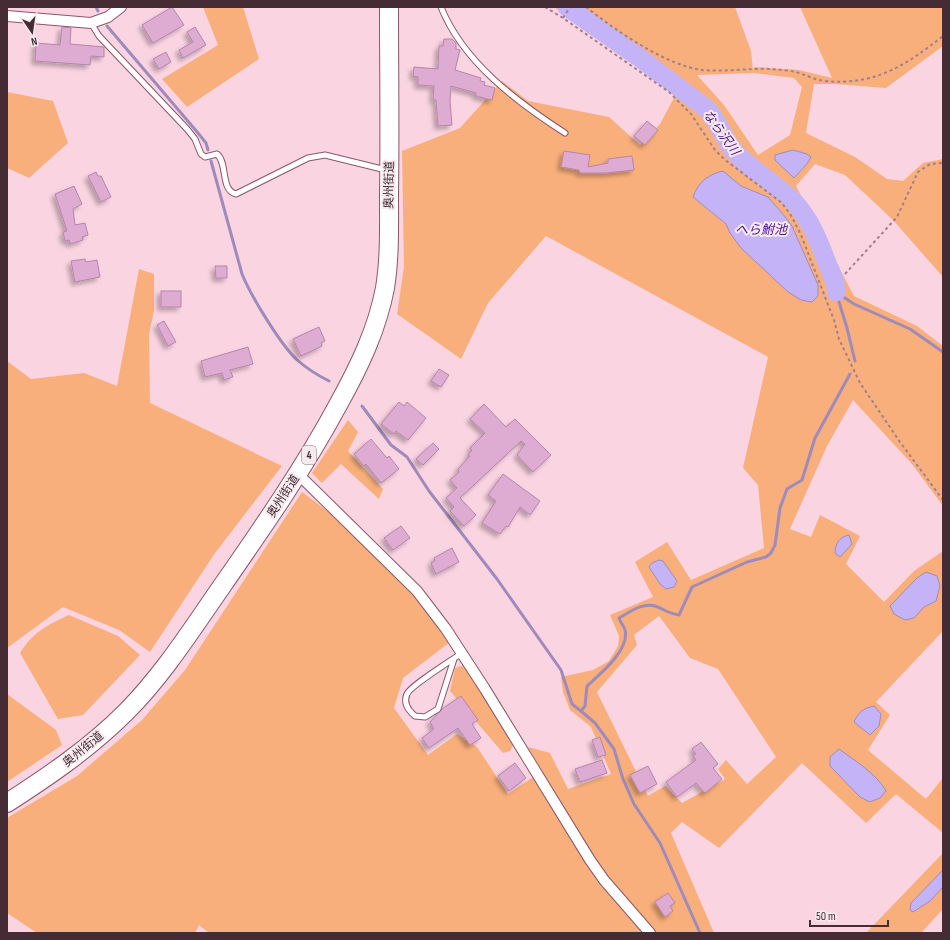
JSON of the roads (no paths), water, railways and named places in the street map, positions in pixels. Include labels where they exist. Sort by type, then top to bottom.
[{"type":"highway","name":"奥州街道","points":[[7,803],[52,774],[94,741],[126,711],[170,661],[256,537],[320,439],[353,378],[367,348],[377,320],[385,286],[388,247],[389,7]]},
{"type":"street","points":[[7,16],[91,23],[108,17],[121,7]]},
{"type":"street","points":[[297,473],[417,591],[590,860],[604,880],[650,933]]},
{"type":"lane","points":[[441,7],[456,34],[487,72],[530,111],[565,133]]},
{"type":"lane","points":[[91,23],[99,36],[187,129],[195,139],[201,154],[205,157],[217,154],[221,158],[228,189],[231,193],[236,194],[308,158],[325,155],[389,171]]},
{"type":"lane","points":[[458,656],[438,709],[425,717],[415,716],[409,710],[406,702],[407,694],[413,688],[458,656]]},
{"type":"water","points":[[793,150],[807,154],[811,157],[807,164],[794,178],[775,160],[775,155]]},
{"type":"water","name":"へら鮒池","points":[[723,171],[741,186],[768,197],[792,226],[818,285],[818,296],[812,302],[801,300],[788,292],[741,248],[730,233],[726,224],[693,197],[701,183],[713,174]]},
{"type":"water","points":[[849,535],[852,544],[840,557],[835,553],[837,544],[840,539]]},
{"type":"water","points":[[659,560],[663,561],[677,581],[674,587],[666,589],[660,584],[649,567],[652,563]]},
{"type":"water","points":[[926,572],[937,576],[940,586],[936,601],[924,607],[914,618],[905,620],[894,614],[890,606],[917,578]]},
{"type":"water","points":[[874,706],[881,714],[879,726],[870,735],[854,722],[862,711]]},
{"type":"water","points":[[839,749],[865,768],[882,784],[886,791],[880,798],[870,802],[860,797],[830,766],[830,757]]},
{"type":"water","points":[[943,870],[943,887],[930,901],[913,912],[910,910],[911,903]]},
{"type":"waterway","points":[[96,7],[98,11]]},
{"type":"waterway","name":"なら沢川","points":[[567,7],[640,58],[707,109],[715,119],[727,142],[735,152],[793,201],[804,215],[817,239],[833,277],[836,292]]},
{"type":"waterway","points":[[107,26],[198,133],[206,143],[208,150]]},
{"type":"waterway","points":[[211,161],[242,274],[252,294],[282,342],[296,359],[316,374],[329,381]]},
{"type":"waterway","points":[[836,292],[854,304],[910,329],[943,352]]},
{"type":"waterway","points":[[836,292],[855,361]]},
{"type":"waterway","points":[[700,933],[660,843],[634,804],[623,779],[614,749],[595,723],[581,711],[585,706],[587,686],[613,661],[623,646],[625,630],[619,618],[645,605],[655,606],[672,614],[679,615],[692,587],[747,562],[766,557],[771,553],[775,545],[780,508],[787,489],[802,480],[815,438],[850,374]]},
{"type":"waterway","points":[[362,406],[391,445],[407,457],[429,491],[497,579],[561,670],[572,704],[581,711]]}]
